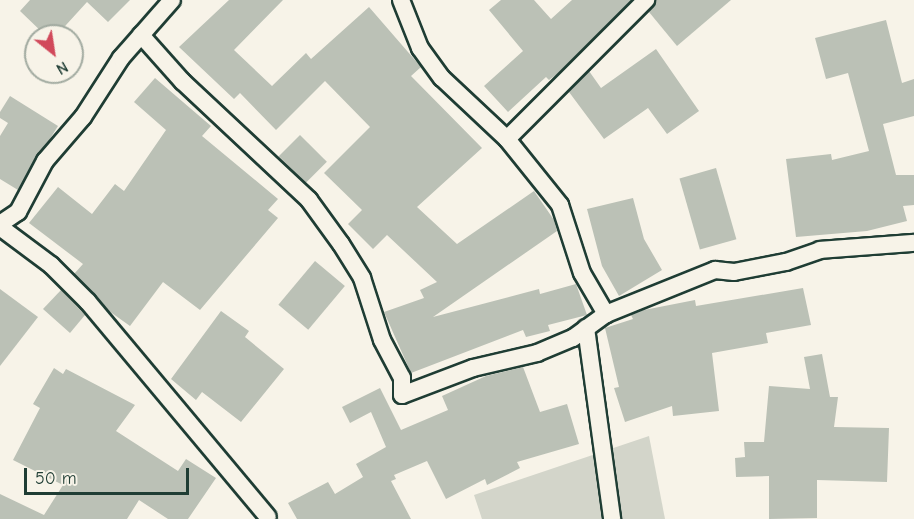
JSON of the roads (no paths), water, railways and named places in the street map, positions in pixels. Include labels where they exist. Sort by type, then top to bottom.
[{"type":"street","points":[[172,0],[141,35],[45,161],[18,212],[0,226],[51,265],[88,302],[268,517]]},
{"type":"street","points":[[401,0],[420,48],[442,78],[507,139],[560,205],[582,273],[606,314]]},
{"type":"street","points":[[507,139],[646,0]]},
{"type":"street","points":[[141,35],[189,88],[309,200],[341,244],[362,278],[382,340],[402,378],[402,395],[473,368],[537,353],[586,328],[606,314],[715,270],[734,272],[786,262],[820,250],[914,243]]},
{"type":"street","points":[[586,328],[612,519]]}]
